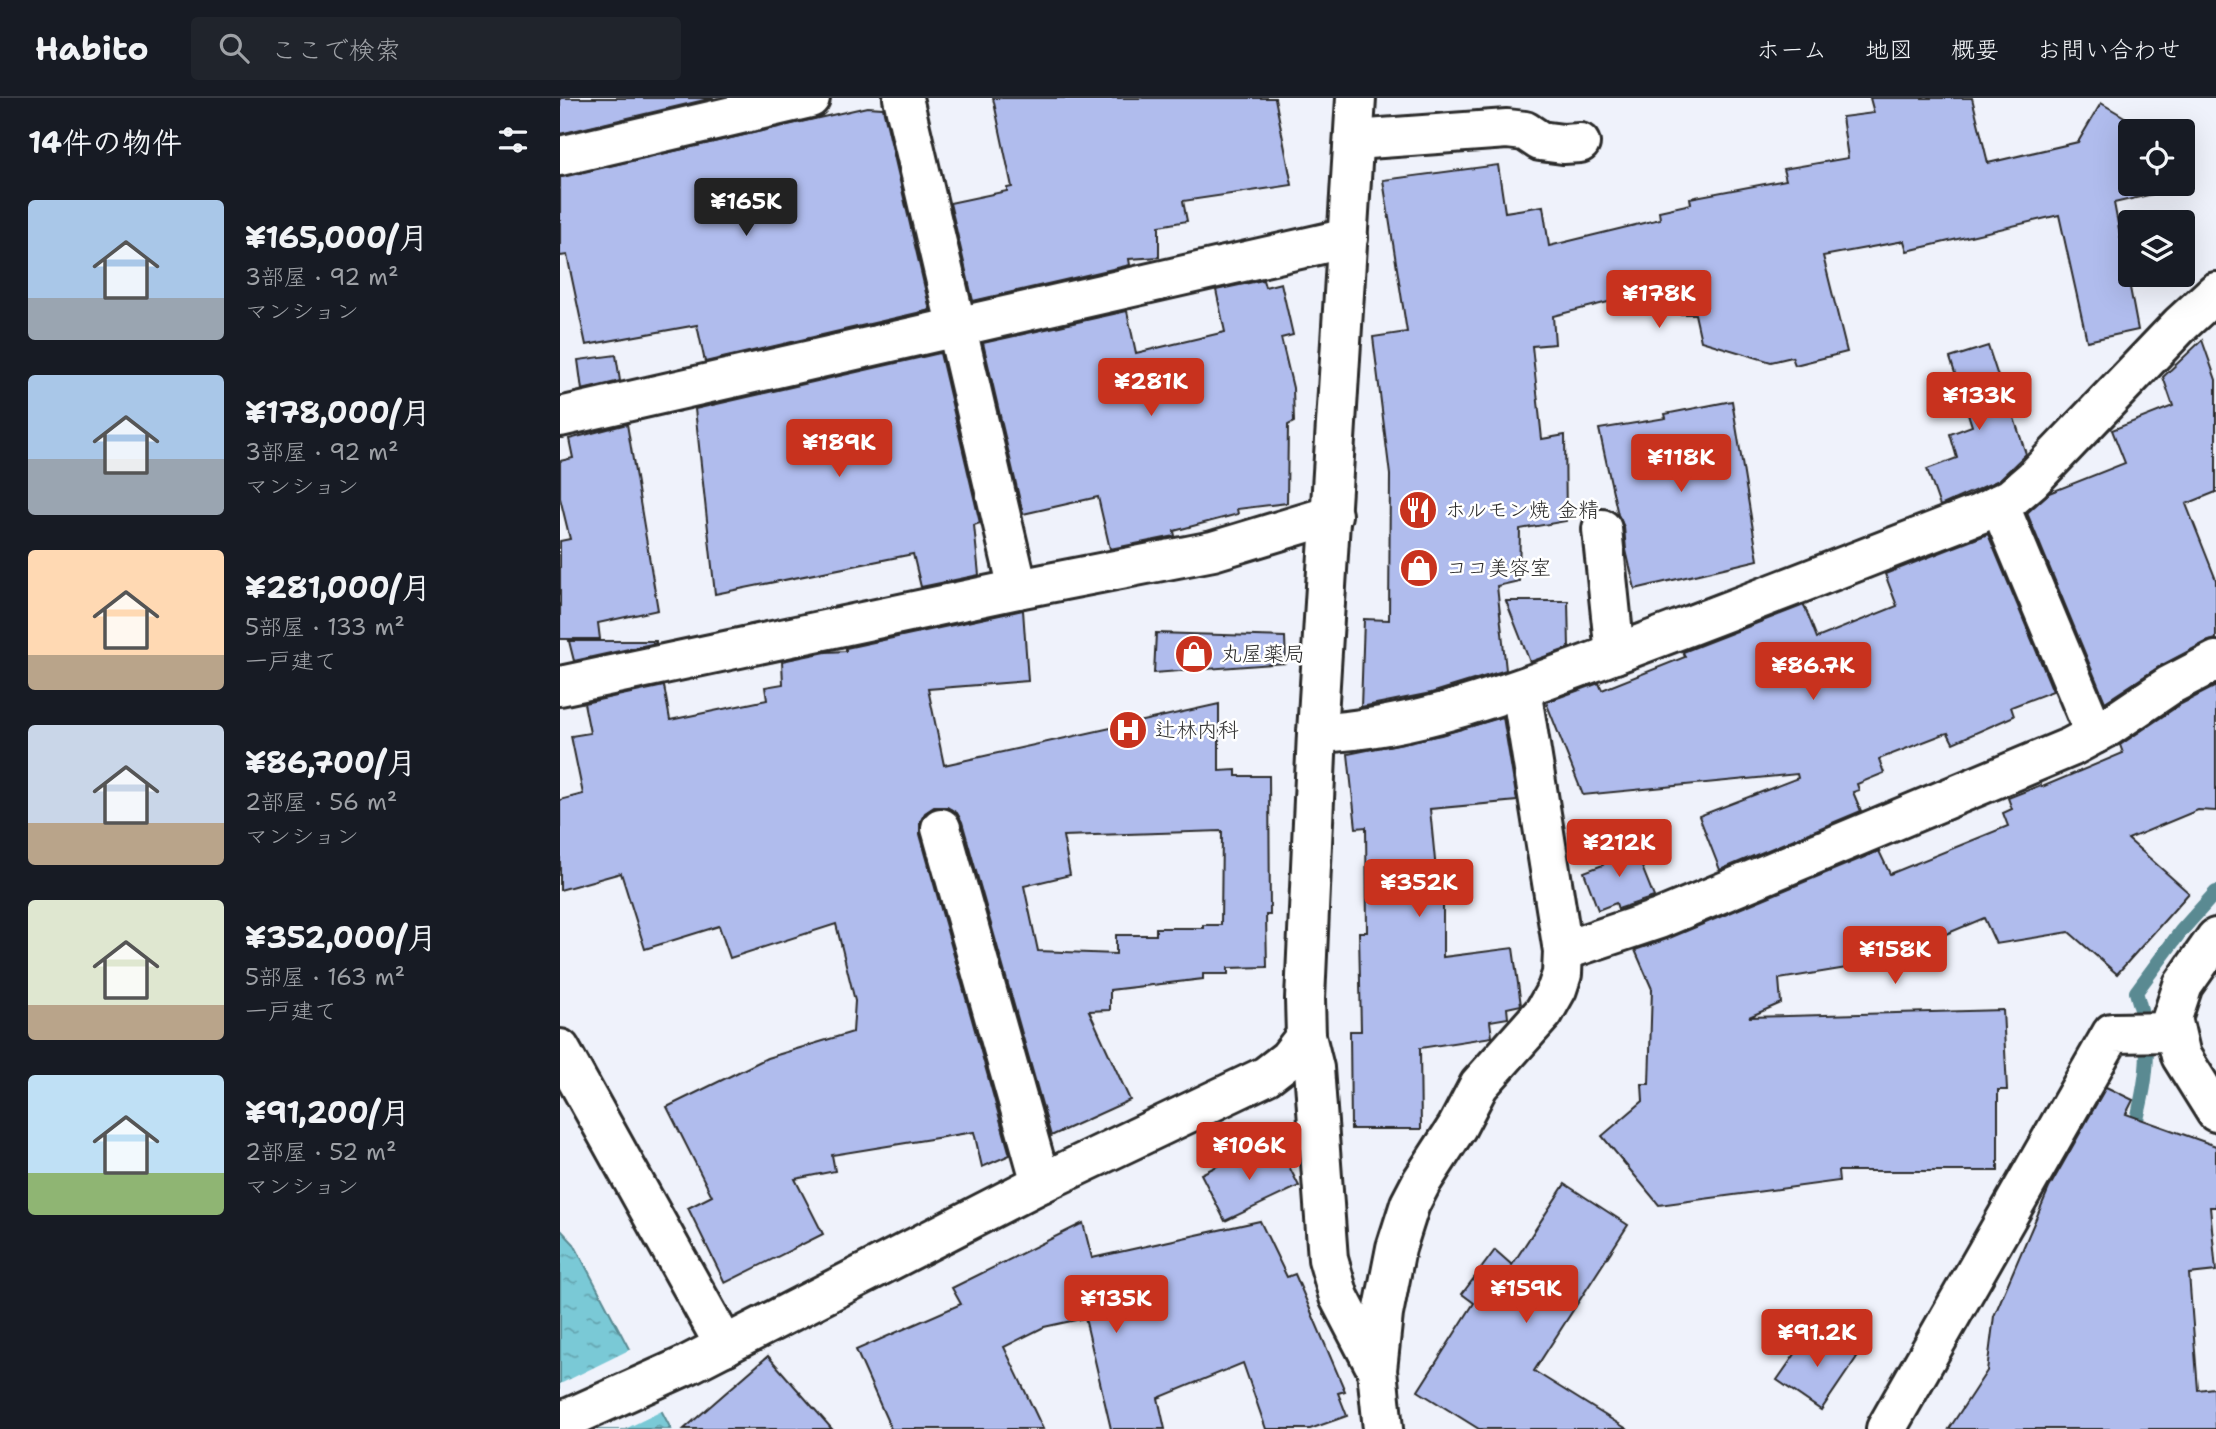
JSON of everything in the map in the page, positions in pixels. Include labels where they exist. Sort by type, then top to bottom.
[{"type":"street","points":[[560,156],[810,98]]},
{"type":"street","points":[[904,98],[1018,589]]},
{"type":"street","points":[[1356,98],[1317,733],[1305,999],[1306,1036],[1314,1068],[1328,1259],[1339,1297],[1377,1370]]},
{"type":"street","points":[[1354,140],[1507,129],[1525,131],[1540,141],[1580,143]]},
{"type":"street","points":[[560,417],[1348,238]]},
{"type":"street","points":[[1317,733],[1353,732],[1424,716],[1521,689],[1979,514],[2011,498],[2032,480],[2180,325],[2215,294]]},
{"type":"street","points":[[1999,504],[2095,734]]},
{"type":"street","points":[[560,685],[1213,551],[1332,515]]},
{"type":"street","points":[[1602,529],[1615,654]]},
{"type":"street","points":[[1563,951],[1659,919],[2058,752],[2095,734],[2170,685],[2216,662]]},
{"type":"street","points":[[1383,1429],[1377,1370],[1383,1314],[1393,1261],[1410,1205],[1422,1181],[1457,1128],[1479,1085],[1544,1012],[1558,989],[1562,974],[1563,951],[1521,689]]},
{"type":"street","points":[[941,828],[1041,1183]]},
{"type":"street","points":[[2216,938],[2183,985],[2167,1032],[2216,1112]]},
{"type":"street","points":[[1886,1429],[2112,1033],[2167,1032]]},
{"type":"street","points":[[560,1422],[687,1365],[1041,1183],[1266,1076],[1288,1059],[1306,1036]]},
{"type":"street","points":[[560,1049],[724,1346]]},
{"type":"water","points":[[560,1229],[574,1244],[671,1429],[560,1429]]},
{"type":"pier","points":[[633,1348],[666,1409],[625,1429],[560,1429],[560,1384]]},
{"type":"building","points":[[560,98],[713,98],[560,134]]},
{"type":"building","points":[[993,98],[1275,98],[1292,185],[1183,201],[1187,221],[1159,226],[1159,257],[1129,259],[1130,265],[973,301],[950,203],[1007,191],[1007,188],[1012,187]]},
{"type":"building","points":[[1870,98],[1972,98],[1988,163],[2078,142],[2101,103],[2128,119],[2118,119],[2118,196],[2144,196],[2114,203],[2118,224],[2118,287],[2130,287],[2138,330],[2087,341],[2059,215],[1907,251],[1904,241],[1823,256],[1847,352],[1795,365],[1792,357],[1771,362],[1701,341],[1695,314],[1659,314],[1659,289],[1553,316],[1555,344],[1532,346],[1542,439],[1565,435],[1566,521],[1520,529],[1519,581],[1497,586],[1506,670],[1431,693],[1361,707],[1364,619],[1389,620],[1390,475],[1373,337],[1407,332],[1383,180],[1498,165],[1505,212],[1543,206],[1549,246],[1660,219],[1659,211],[1691,204],[1690,198],[1786,180],[1783,169],[1848,158],[1842,117],[1874,113]]},
{"type":"building","points":[[867,107],[883,108],[930,310],[705,362],[697,325],[586,345],[567,255],[560,256],[560,177]]},
{"type":"building","points":[[1263,280],[1265,287],[1281,283],[1293,335],[1281,338],[1293,388],[1294,422],[1288,425],[1287,503],[1237,509],[1238,514],[1174,531],[1175,536],[1110,549],[1098,497],[1023,514],[983,343],[1127,311],[1136,353],[1225,332],[1216,290]]},
{"type":"building","points":[[2202,340],[2216,380],[2216,492],[2186,504],[2216,580],[2216,639],[2160,666],[2105,702],[2027,513],[2049,493],[2125,463],[2112,430],[2173,406],[2163,377]]},
{"type":"building","points":[[1988,346],[2026,454],[1999,480],[1940,506],[1927,469],[1957,458],[1950,434],[1972,426],[1950,358]]},
{"type":"building","points":[[940,353],[980,523],[974,525],[979,575],[921,587],[913,554],[715,594],[695,409]]},
{"type":"building","points":[[616,355],[620,381],[582,390],[578,360]]},
{"type":"building","points":[[1732,401],[1758,560],[1635,589],[1624,527],[1618,515],[1599,429],[1666,418],[1665,414]]},
{"type":"building","points":[[627,424],[658,610],[598,623],[600,639],[560,639],[560,541],[570,539],[560,498],[560,461],[573,458],[569,439]]},
{"type":"building","points":[[1988,534],[2053,691],[2011,707],[2014,716],[1953,743],[1948,733],[1879,759],[1884,773],[1857,784],[1859,790],[1853,792],[1861,811],[1720,870],[1699,816],[1798,778],[1797,774],[1583,795],[1546,702],[1599,683],[1602,690],[1685,657],[1683,652],[1804,605],[1817,638],[1897,606],[1885,574]]},
{"type":"building","points":[[1506,601],[1568,601],[1569,648],[1530,662]]},
{"type":"building","points":[[1023,610],[1028,681],[928,689],[944,765],[1219,704],[1219,771],[1236,770],[1236,776],[1269,776],[1270,915],[1266,915],[1267,967],[1228,968],[1228,974],[1203,974],[1203,979],[1110,990],[1110,1010],[1089,1011],[1130,1100],[1051,1136],[962,822],[957,813],[947,807],[934,807],[925,813],[920,822],[920,834],[1010,1155],[982,1167],[974,1132],[832,1155],[835,1171],[795,1179],[823,1234],[725,1283],[688,1208],[712,1196],[667,1107],[767,1058],[853,1032],[855,1001],[836,924],[730,958],[719,926],[645,949],[621,873],[560,890],[560,800],[583,794],[571,736],[590,733],[584,703],[664,686],[670,720],[767,700],[765,687],[783,684],[782,661],[846,651],[846,648]],"holes":[[[1222,831],[1221,925],[1203,925],[1203,928],[1156,928],[1156,935],[1116,935],[1116,954],[1038,951],[1024,886],[1070,875],[1063,836]]]},
{"type":"building","points":[[1156,633],[1285,637],[1286,663],[1154,673]]},
{"type":"building","points":[[569,641],[656,641],[656,643],[574,661]]},
{"type":"building","points":[[2216,686],[2216,811],[2198,810],[2128,839],[2189,893],[2117,974],[2069,932],[1996,944],[1984,918],[1877,963],[1779,979],[1781,1003],[1749,1017],[2003,1010],[2007,1090],[1998,1090],[1998,1171],[1838,1171],[1839,1181],[1659,1205],[1602,1136],[1643,1101],[1642,1084],[1649,1084],[1652,989],[1635,950],[1879,851],[1890,874],[2008,826],[2003,813],[2012,809],[2008,798],[2041,785],[2042,787],[2123,753],[2120,745],[2181,704]]},
{"type":"building","points":[[1503,717],[1517,801],[1430,809],[1437,881],[1443,881],[1443,957],[1513,948],[1521,1005],[1507,1008],[1508,1018],[1490,1021],[1492,1037],[1420,1048],[1421,1129],[1351,1129],[1350,1031],[1361,1031],[1359,932],[1367,932],[1366,827],[1356,828],[1348,754],[1441,735]]},
{"type":"building","points":[[1632,842],[1654,897],[1618,909],[1616,903],[1598,910],[1584,872],[1603,865],[1599,854]]},
{"type":"building","points":[[2106,1087],[2133,1100],[2126,1114],[2216,1146],[2216,1207],[2210,1207],[2216,1271],[2189,1274],[2198,1390],[2214,1388],[2216,1429],[1949,1429],[1987,1371],[1994,1316],[2049,1188]]},
{"type":"building","points":[[1279,1147],[1299,1186],[1225,1221],[1201,1174],[1245,1152],[1250,1162]]},
{"type":"building","points":[[1565,1184],[1628,1225],[1534,1371],[1627,1429],[1479,1429],[1418,1391],[1474,1303],[1462,1294],[1495,1250],[1512,1265]]},
{"type":"building","points":[[1260,1221],[1287,1277],[1295,1274],[1345,1391],[1338,1393],[1347,1416],[1310,1429],[1266,1429],[1243,1363],[1158,1398],[1165,1429],[1111,1429],[1085,1318],[1044,1327],[1004,1347],[1043,1429],[891,1429],[856,1350],[961,1304],[952,1288],[1083,1223],[1092,1258]]},
{"type":"building","points":[[1814,1327],[1857,1357],[1821,1410],[1777,1380]]},
{"type":"building","points":[[768,1356],[832,1429],[684,1429]]},
{"type":"waterway","points":[[2133,1136],[2145,1081],[2147,1047],[2136,992],[2181,931],[2216,892]]},
{"type":"place","name":"ホルモン焼 金精","points":[[1418,510]]},
{"type":"place","name":"ココ美容室","points":[[1419,568]]},
{"type":"place","name":"丸屋薬局","points":[[1194,654]]},
{"type":"place","name":"辻林内科","points":[[1128,730]]}]
